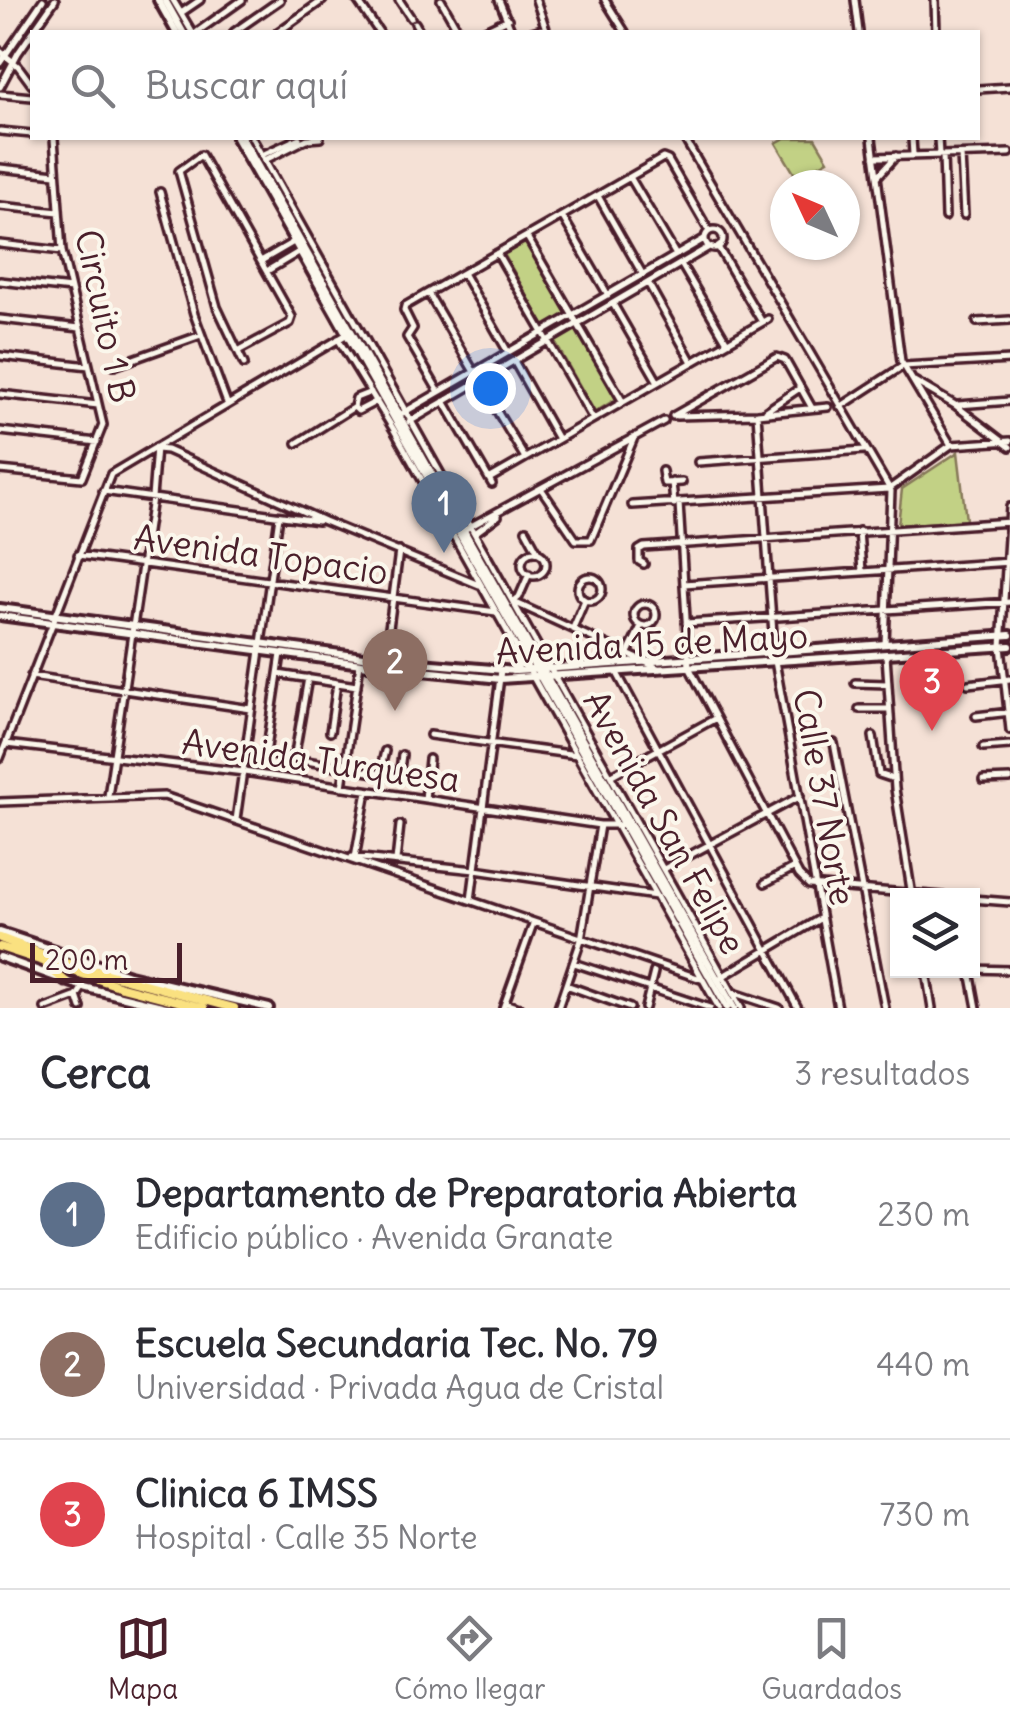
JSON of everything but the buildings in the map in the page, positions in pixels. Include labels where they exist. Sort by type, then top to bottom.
[{"type":"main road","points":[[161,0],[179,30]]},
{"type":"main road","name":"Avenida San Felipe","points":[[240,140],[605,779],[624,825],[658,872],[734,1008]]},
{"type":"main road","name":"Avenida San Felipe","points":[[303,250],[325,276],[376,396],[397,416]]},
{"type":"main road","name":"Avenida 15 de Mayo","points":[[0,612],[385,664],[501,675],[617,673],[688,663]]},
{"type":"main road","name":"Avenida 15 de Mayo","points":[[501,675],[512,671],[542,674],[648,662],[688,663],[885,649],[1006,636]]},
{"type":"main road","name":"Avenida 15 de Mayo","points":[[885,649],[1006,646]]},
{"type":"main road","name":"Avenida 15 de Mayo","points":[[261,647],[281,654],[385,664]]},
{"type":"main road","points":[[512,671],[520,664],[521,656]]},
{"type":"main road","points":[[3,939],[65,981]]},
{"type":"main road","points":[[3,939],[66,963],[234,1008]]},
{"type":"main road","points":[[3,939],[129,975],[269,1008]]},
{"type":"main road","points":[[0,957],[83,987],[129,994]]},
{"type":"main road","points":[[40,961],[129,994],[165,1004],[204,1008]]},
{"type":"street","points":[[0,63],[2,53],[43,0]]},
{"type":"street","points":[[34,30],[55,0]]},
{"type":"street","points":[[173,0],[193,30]]},
{"type":"street","points":[[181,13],[200,0]]},
{"type":"street","points":[[197,30],[242,0]]},
{"type":"street","points":[[237,30],[280,0]]},
{"type":"street","points":[[281,30],[323,0]]},
{"type":"street","points":[[399,0],[419,30]]},
{"type":"street","points":[[440,0],[458,30]]},
{"type":"street","points":[[499,0],[511,30]]},
{"type":"street","points":[[545,0],[536,2],[546,30]]},
{"type":"street","points":[[606,0],[623,30]]},
{"type":"street","points":[[855,0],[859,30]]},
{"type":"street","points":[[935,0],[936,30]]},
{"type":"street","points":[[358,1],[378,30]]},
{"type":"street","points":[[485,30],[508,19]]},
{"type":"street","points":[[24,26],[30,30]]},
{"type":"street","points":[[30,36],[0,90],[30,96]]},
{"type":"street","points":[[2,53],[30,82]]},
{"type":"street","points":[[980,88],[1010,87]]},
{"type":"street","points":[[0,130],[30,134]]},
{"type":"street","name":"Circuito 1 B","points":[[0,470],[82,478],[103,425],[62,252],[54,140]]},
{"type":"street","name":"Avenida San Felipe","points":[[253,140],[496,612],[521,656],[542,674],[658,872]]},
{"type":"street","points":[[264,158],[298,140]]},
{"type":"street","points":[[685,140],[890,489],[885,649],[894,779],[910,888]]},
{"type":"street","points":[[872,140],[903,366],[951,445]]},
{"type":"street","points":[[912,140],[914,156]]},
{"type":"street","points":[[938,140],[945,217]]},
{"type":"street","points":[[874,157],[1010,154]]},
{"type":"street","points":[[961,155],[964,215]]},
{"type":"street","points":[[238,351],[292,320],[203,157],[198,156],[180,168],[217,307],[244,364]]},
{"type":"street","points":[[877,177],[896,156]]},
{"type":"street","points":[[439,392],[407,337],[414,328],[403,308],[428,293],[666,158],[709,231]]},
{"type":"street","points":[[0,168],[56,174]]},
{"type":"street","points":[[630,178],[676,256]]},
{"type":"street","points":[[160,192],[194,314],[227,403]]},
{"type":"street","points":[[598,196],[643,274]]},
{"type":"street","points":[[0,206],[59,212]]},
{"type":"street","points":[[562,216],[608,295]]},
{"type":"street","points":[[397,416],[676,256],[704,239],[709,231],[721,234],[723,240],[718,247],[709,248],[402,426]]},
{"type":"street","points":[[527,236],[623,402]]},
{"type":"street","points":[[704,239],[709,248]]},
{"type":"street","points":[[261,260],[297,240]]},
{"type":"street","points":[[0,244],[62,252]]},
{"type":"street","points":[[444,402],[490,481],[765,320],[718,247]]},
{"type":"street","points":[[267,271],[303,250]]},
{"type":"street","points":[[497,254],[594,418]]},
{"type":"street","points":[[681,264],[727,342]]},
{"type":"street","points":[[463,273],[508,352]]},
{"type":"street","points":[[0,281],[71,289]]},
{"type":"street","points":[[648,283],[692,362]]},
{"type":"street","points":[[428,293],[474,372]]},
{"type":"street","points":[[612,304],[658,382]]},
{"type":"street","points":[[0,319],[80,328]]},
{"type":"street","points":[[977,322],[1010,320]]},
{"type":"street","points":[[0,758],[111,474],[349,332]]},
{"type":"street","points":[[114,366],[202,334]]},
{"type":"street","name":"Avenida San Felipe","points":[[338,339],[376,396]]},
{"type":"street","points":[[0,356],[89,366]]},
{"type":"street","points":[[812,408],[780,357],[673,416],[761,413],[828,407]]},
{"type":"street","points":[[840,407],[903,366],[1010,360]]},
{"type":"street","points":[[514,361],[558,439]]},
{"type":"street","points":[[911,380],[955,405],[1008,443]]},
{"type":"street","points":[[479,381],[524,458]]},
{"type":"street","points":[[761,413],[800,388]]},
{"type":"street","points":[[0,394],[98,405]]},
{"type":"street","points":[[297,443],[354,408],[356,398],[376,396]]},
{"type":"street","points":[[354,408],[364,410],[376,396]]},
{"type":"street","points":[[955,405],[1010,402]]},
{"type":"street","name":"Calle 37 Norte","points":[[761,413],[775,657],[838,1008]]},
{"type":"street","points":[[469,538],[504,511],[664,421]]},
{"type":"street","name":"Avenida San Felipe","points":[[402,426],[469,538],[513,602],[577,755],[624,825],[656,896],[719,1008]]},
{"type":"street","points":[[0,431],[97,442]]},
{"type":"street","points":[[542,490],[576,540],[591,540],[635,437]]},
{"type":"street","points":[[632,505],[890,489],[951,445],[1008,443]]},
{"type":"street","points":[[108,796],[143,564],[156,446]]},
{"type":"street","points":[[156,446],[324,522],[482,586],[660,669]]},
{"type":"street","points":[[698,462],[865,450]]},
{"type":"street","points":[[662,471],[664,483],[682,482]]},
{"type":"street","points":[[672,482],[681,544],[688,663],[795,867],[804,882],[814,886],[890,891]]},
{"type":"street","points":[[104,491],[324,522]]},
{"type":"street","points":[[1010,506],[1006,636],[1010,730]]},
{"type":"street","points":[[236,820],[279,516]]},
{"type":"street","points":[[644,564],[639,561],[642,548],[1010,522]]},
{"type":"street","points":[[464,530],[483,524]]},
{"type":"street","points":[[526,530],[544,558],[544,570],[538,575],[529,574],[524,560],[529,553],[538,552]]},
{"type":"street","points":[[859,531],[862,571]]},
{"type":"street","points":[[385,664],[399,551]]},
{"type":"street","name":"Avenida Topacio","points":[[78,554],[496,612]]},
{"type":"street","points":[[684,584],[1008,562]]},
{"type":"street","points":[[513,602],[529,574]]},
{"type":"street","points":[[593,578],[602,591],[594,600],[585,600],[579,585],[593,578]]},
{"type":"street","points":[[573,628],[585,600]]},
{"type":"street","points":[[686,624],[1007,602]]},
{"type":"street","points":[[650,604],[656,613],[655,621],[641,626],[634,616],[635,609],[650,604]]},
{"type":"street","points":[[628,653],[641,626]]},
{"type":"street","points":[[281,654],[266,754],[402,778],[402,755]]},
{"type":"street","points":[[342,787],[360,664]]},
{"type":"street","points":[[617,673],[798,1008]]},
{"type":"street","points":[[278,674],[357,686]]},
{"type":"street","points":[[470,900],[501,675]]},
{"type":"street","points":[[31,676],[252,709]]},
{"type":"street","points":[[294,760],[308,678]]},
{"type":"street","points":[[968,684],[1007,679]]},
{"type":"street","points":[[330,732],[337,683]]},
{"type":"street","points":[[854,683],[888,683]]},
{"type":"street","points":[[860,710],[889,709]]},
{"type":"street","points":[[976,716],[1010,712]]},
{"type":"street","points":[[605,779],[716,718]]},
{"type":"street","points":[[430,735],[577,755]]},
{"type":"street","points":[[873,736],[876,768],[879,774],[894,779]]},
{"type":"street","points":[[834,743],[885,1008]]},
{"type":"street","name":"Avenida Turquesa","points":[[6,744],[244,772],[624,825]]},
{"type":"street","points":[[983,748],[1010,745]]},
{"type":"street","points":[[380,774],[385,751]]},
{"type":"street","points":[[425,799],[429,759]]},
{"type":"street","points":[[983,780],[1010,779]]},
{"type":"street","points":[[355,859],[367,791]]},
{"type":"street","points":[[0,802],[164,796],[702,979]]},
{"type":"street","points":[[658,872],[800,796]]},
{"type":"street","points":[[396,861],[400,824]]},
{"type":"street","points":[[558,1008],[582,940],[600,824]]},
{"type":"street","points":[[355,859],[475,870],[656,896]]},
{"type":"street","points":[[766,883],[795,867]]},
{"type":"street","points":[[980,900],[1010,902]]},
{"type":"street","points":[[717,979],[821,918]]},
{"type":"street","points":[[519,1008],[504,1005],[533,924]]},
{"type":"street","points":[[574,963],[710,1008]]},
{"type":"street","points":[[980,970],[1010,970]]},
{"type":"street","points":[[645,1008],[654,972]]},
{"type":"street","points":[[927,978],[932,1008]]},
{"type":"street","points":[[972,978],[977,1008]]},
{"type":"street","name":"Avenida San Felipe","points":[[717,979],[732,992],[734,1008]]},
{"type":"street","points":[[566,986],[630,1008]]},
{"type":"street","points":[[45,1008],[77,996],[83,987]]},
{"type":"street","points":[[732,992],[779,1008]]},
{"type":"street","points":[[77,996],[81,1008]]},
{"type":"street","points":[[602,1008],[605,998]]},
{"type":"green space","points":[[816,140],[828,160],[811,170],[792,170],[776,143]]},
{"type":"green space","points":[[526,243],[568,314],[545,327],[504,254]]},
{"type":"green space","points":[[576,329],[616,399],[595,412],[555,342]]},
{"type":"green space","points":[[958,452],[966,520],[898,525],[902,489]]},
{"type":"place","name":"Departamento de Preparatoria Abierta","points":[[444,553]]},
{"type":"place","name":"Escuela Secundaria Tec. No. 79","points":[[395,711]]},
{"type":"place","name":"Clinica 6 IMSS","points":[[932,731]]}]
